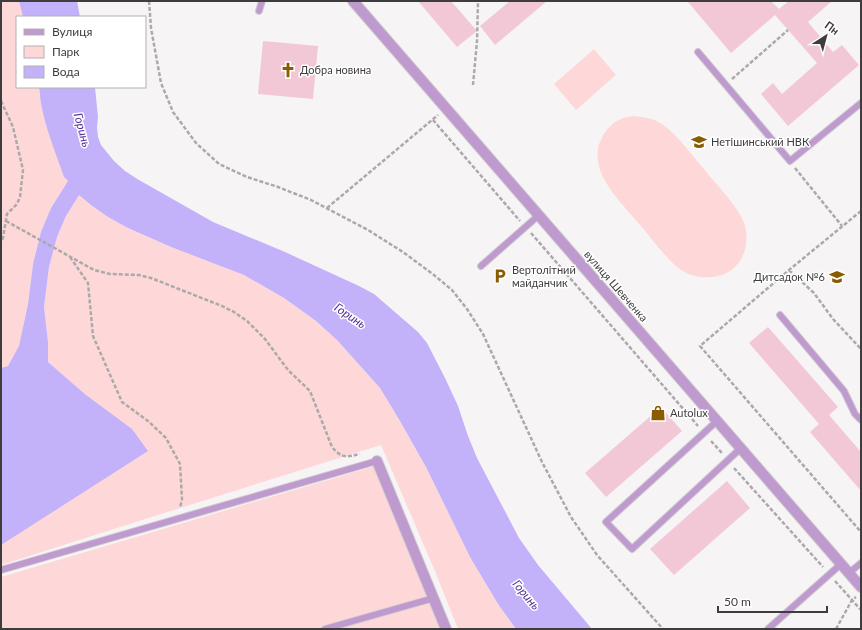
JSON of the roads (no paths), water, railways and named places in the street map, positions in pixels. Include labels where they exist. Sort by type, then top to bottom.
[{"type":"street","name":"вулиця Шевченка","points":[[353,1],[861,587]]},
{"type":"street","points":[[377,461],[446,629]]},
{"type":"lane","points":[[259,11],[262,1]]},
{"type":"lane","points":[[698,52],[790,161],[861,102]]},
{"type":"lane","points":[[481,266],[539,215]]},
{"type":"lane","points":[[780,315],[844,391],[855,414],[861,420]]},
{"type":"lane","points":[[717,420],[606,522],[632,549],[740,448]]},
{"type":"lane","points":[[1,570],[377,461]]},
{"type":"lane","points":[[849,573],[861,563]]},
{"type":"lane","points":[[768,629],[841,564]]},
{"type":"lane","points":[[325,629],[434,598]]},
{"type":"water","points":[[19,1],[77,1],[80,16],[23,16]]},
{"type":"water","name":"Горинь","points":[[39,88],[95,88],[98,137],[101,145],[114,161],[125,171],[213,222],[285,252],[374,294],[418,332],[427,343],[445,378],[458,406],[477,458],[519,538],[538,565],[592,629],[516,629],[498,604],[470,557],[427,469],[380,388],[337,340],[316,321],[284,298],[244,275],[171,247],[128,228],[108,217],[79,195],[66,216],[57,237],[49,267],[44,307],[48,342],[48,362],[86,395],[132,429],[148,451],[1,545],[1,368],[8,366],[19,346],[28,304],[33,264],[41,232],[51,208],[68,181],[64,177],[48,133],[40,99]]},
{"type":"place","name":"Добра новина","points":[[288,70]]},
{"type":"place","name":"Нетішинський НВК","points":[[699,142]]},
{"type":"place","name":"Вертолітний майданчик","points":[[500,276]]},
{"type":"place","name":"Дитсадок №6","points":[[837,277]]},
{"type":"place","name":"Autolux","points":[[658,413]]}]
